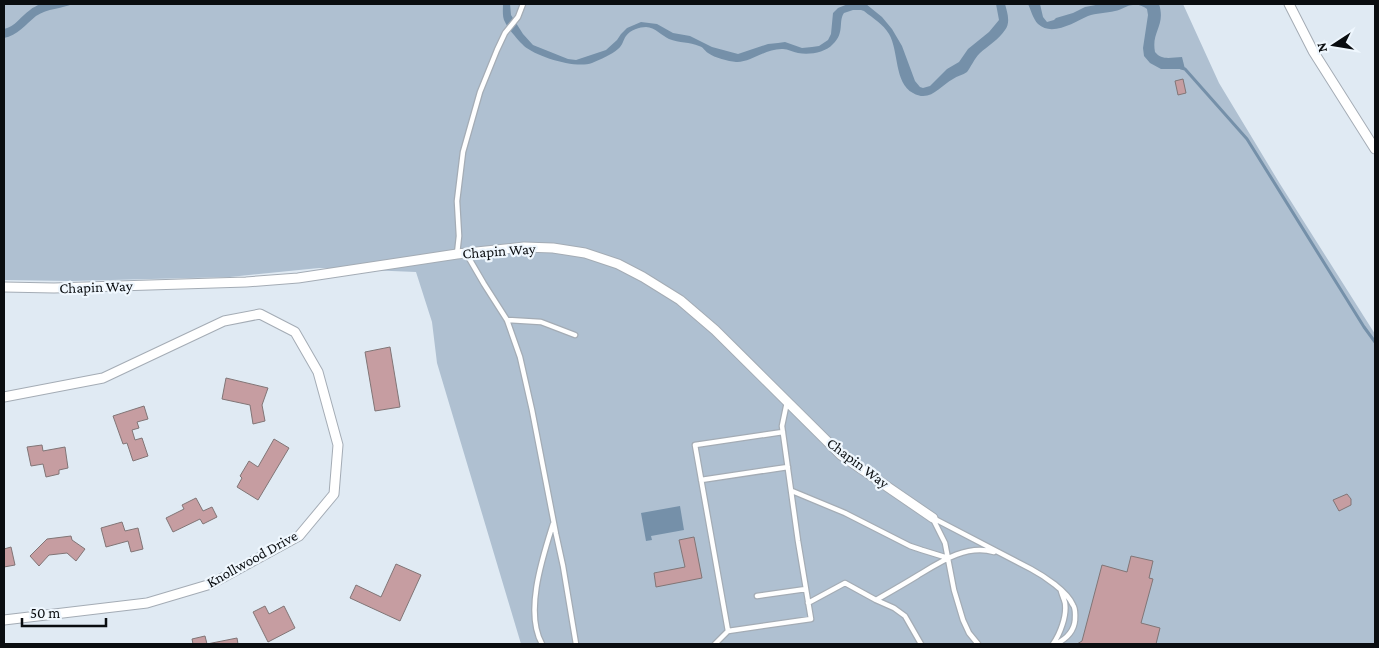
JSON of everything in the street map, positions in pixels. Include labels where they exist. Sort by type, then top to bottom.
[{"type":"street","points":[[1289,4],[1313,51],[1375,149]]},
{"type":"street","name":"Chapin Way","points":[[4,287],[54,288],[246,282],[298,278],[461,254],[524,247],[553,248],[585,253],[618,264],[680,300],[715,330],[841,455],[932,518]]},
{"type":"street","name":"Knollwood Drive","points":[[4,397],[103,378],[224,321],[260,314],[295,332],[318,372],[338,445],[334,494],[299,536],[211,584],[146,602],[4,620]]},
{"type":"lane","points":[[523,4],[518,17],[505,33],[496,50],[480,92],[463,152],[457,201],[459,236],[461,254],[508,320],[520,357],[563,566],[576,644]]},
{"type":"lane","points":[[508,320],[542,322],[575,335]]},
{"type":"lane","points":[[716,644],[728,631],[811,618],[782,426],[787,401]]},
{"type":"lane","points":[[728,631],[695,446],[783,432]]},
{"type":"lane","points":[[701,480],[788,467]]},
{"type":"lane","points":[[792,491],[845,513],[910,546],[948,558]]},
{"type":"lane","points":[[932,518],[1046,578],[1060,590],[1073,604],[1075,611],[1074,624],[1063,640],[1055,644]]},
{"type":"lane","points":[[932,518],[945,543],[954,590],[963,620],[978,644]]},
{"type":"lane","points":[[542,644],[534,618],[534,602],[541,560],[554,522]]},
{"type":"lane","points":[[876,600],[948,558],[973,550],[986,550],[1002,554]]},
{"type":"lane","points":[[808,603],[845,583],[894,608],[905,616],[921,644]]},
{"type":"lane","points":[[757,596],[806,589]]},
{"type":"lane","points":[[1055,644],[1065,603],[1060,590]]},
{"type":"shaded area","points":[[4,4],[1183,4],[1219,83],[1280,184],[1375,334],[1375,644],[521,644],[437,363],[432,322],[416,272],[319,268],[230,277],[72,281],[4,280]]},
{"type":"shaded area","points":[[40,4],[73,4],[41,13],[17,32],[4,38],[4,29],[11,26]]},
{"type":"shaded area","points":[[503,4],[510,4],[511,15],[523,34],[533,45],[568,59],[576,60],[606,50],[627,28],[641,22],[657,24],[673,33],[690,36],[712,47],[738,54],[768,44],[785,42],[802,48],[819,46],[828,40],[831,34],[833,13],[838,8],[848,4],[866,4],[882,17],[892,29],[902,46],[915,81],[923,88],[930,86],[947,69],[959,62],[968,49],[989,32],[999,20],[996,4],[1005,4],[1008,20],[1007,27],[1003,33],[980,53],[967,72],[948,82],[930,95],[919,96],[907,88],[903,82],[889,34],[884,27],[861,10],[844,13],[837,40],[830,47],[817,53],[802,54],[785,49],[777,49],[741,62],[733,62],[714,56],[702,47],[669,39],[655,30],[646,27],[630,32],[620,47],[609,55],[592,63],[576,64],[547,58],[524,46],[505,22]]},
{"type":"shaded area","points":[[1028,4],[1040,4],[1043,17],[1047,22],[1085,7],[1101,4],[1159,4],[1161,18],[1155,39],[1155,52],[1164,58],[1182,57],[1185,69],[1161,69],[1150,63],[1144,56],[1143,48],[1148,15],[1147,9],[1142,6],[1131,5],[1091,15],[1070,25],[1050,29],[1038,24]]},
{"type":"shaded area","points":[[680,506],[684,530],[651,536],[652,540],[646,541],[641,513]]},
{"type":"building","points":[[1183,79],[1186,93],[1178,95],[1175,81]]},
{"type":"building","points":[[390,347],[400,407],[375,411],[365,352]]},
{"type":"building","points":[[226,378],[268,388],[262,405],[265,421],[253,424],[250,405],[222,399]]},
{"type":"building","points":[[144,406],[148,419],[137,422],[139,428],[132,430],[135,440],[142,438],[148,456],[133,461],[127,443],[123,444],[113,416]]},
{"type":"building","points":[[274,439],[289,448],[258,500],[237,487],[242,478],[240,476],[249,461],[258,467]]},
{"type":"building","points":[[42,445],[43,451],[65,447],[68,468],[59,470],[59,474],[46,477],[43,464],[31,466],[27,447]]},
{"type":"building","points":[[1347,494],[1351,499],[1351,505],[1339,511],[1333,500]]},
{"type":"building","points":[[196,498],[203,511],[212,507],[217,517],[203,524],[200,519],[173,532],[166,518],[184,509],[182,505]]},
{"type":"building","points":[[122,522],[125,531],[138,528],[143,549],[131,552],[128,541],[106,547],[101,528]]},
{"type":"building","points":[[71,536],[72,540],[85,549],[76,561],[67,553],[49,555],[39,566],[30,556],[47,539]]},
{"type":"building","points":[[694,537],[702,578],[656,587],[654,573],[685,567],[679,540]]},
{"type":"building","points":[[11,547],[15,565],[4,567],[4,549]]},
{"type":"building","points":[[1131,556],[1153,561],[1149,578],[1153,579],[1141,623],[1160,628],[1156,644],[1077,644],[1082,641],[1102,565],[1127,572]]},
{"type":"building","points":[[396,564],[421,575],[400,621],[350,598],[356,585],[381,597]]},
{"type":"building","points":[[265,606],[269,614],[284,606],[295,628],[268,642],[253,612]]},
{"type":"building","points":[[205,636],[207,644],[193,644],[192,639]]},
{"type":"building","points":[[237,638],[238,644],[207,644]]},
{"type":"waterway","points":[[1181,68],[1185,69],[1247,139],[1375,342]]}]
